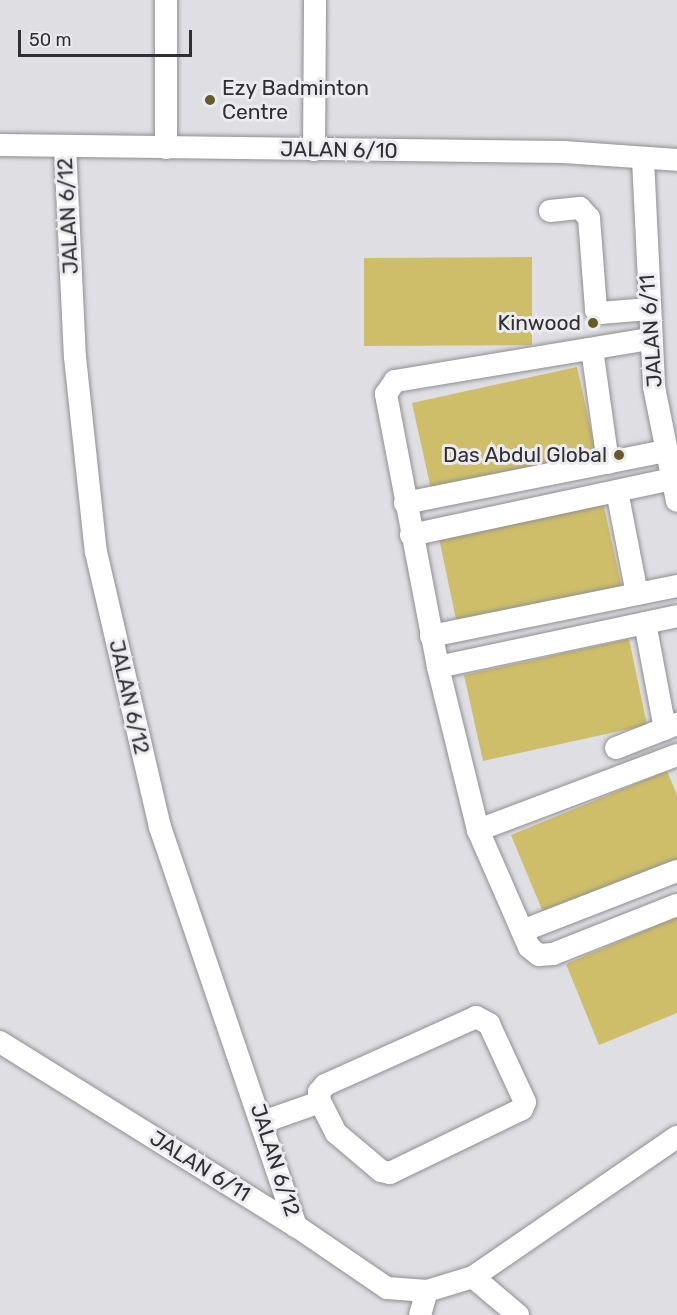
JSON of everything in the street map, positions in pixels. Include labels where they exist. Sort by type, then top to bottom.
[{"type":"street","points":[[165,0],[166,148]]},
{"type":"street","points":[[314,150],[315,0]]},
{"type":"street","name":"JALAN 6/10","points":[[0,145],[564,152],[677,160]]},
{"type":"street","name":"JALAN 6/12","points":[[65,147],[75,357],[96,552],[160,827],[263,1122],[296,1226]]},
{"type":"street","name":"JALAN 6/11","points":[[644,159],[650,339],[674,490]]},
{"type":"street","points":[[550,210],[580,208],[589,218],[596,310],[600,313],[649,309]]},
{"type":"street","points":[[650,339],[395,381],[389,386],[386,394],[431,636],[478,830],[529,947],[539,955],[553,954],[677,904]]},
{"type":"street","points":[[592,349],[608,463]]},
{"type":"street","points":[[405,503],[666,451]]},
{"type":"street","points":[[411,535],[617,491],[674,490]]},
{"type":"street","points":[[617,491],[638,594]]},
{"type":"street","points":[[431,636],[677,586]]},
{"type":"street","points":[[438,667],[677,616]]},
{"type":"street","points":[[616,748],[671,727],[645,623]]},
{"type":"street","points":[[478,830],[677,755]]},
{"type":"street","points":[[522,931],[677,871]]},
{"type":"street","points":[[476,1017],[489,1024],[525,1102],[522,1109],[390,1173],[381,1171],[336,1133],[320,1102],[320,1092],[334,1079],[476,1017]]},
{"type":"street","name":"JALAN 6/11","points":[[0,1042],[296,1226],[387,1288],[427,1292],[473,1277],[677,1137]]},
{"type":"street","points":[[263,1122],[320,1102]]},
{"type":"street","points":[[473,1277],[518,1315]]},
{"type":"street","points":[[420,1315],[427,1292]]},
{"type":"building","points":[[532,257],[532,345],[364,346],[364,258]]},
{"type":"building","points":[[577,367],[596,453],[431,489],[412,403]]},
{"type":"building","points":[[603,502],[622,588],[457,624],[439,538]]},
{"type":"building","points":[[629,639],[647,725],[483,761],[464,675]]},
{"type":"building","points":[[667,771],[677,795],[677,861],[545,917],[511,835]]},
{"type":"building","points":[[677,917],[677,1013],[599,1045],[566,964]]},
{"type":"place","name":"Ezy Badminton Centre","points":[[210,100]]},
{"type":"place","name":"Kinwood","points":[[593,323]]},
{"type":"place","name":"Das Abdul Global","points":[[619,455]]}]
